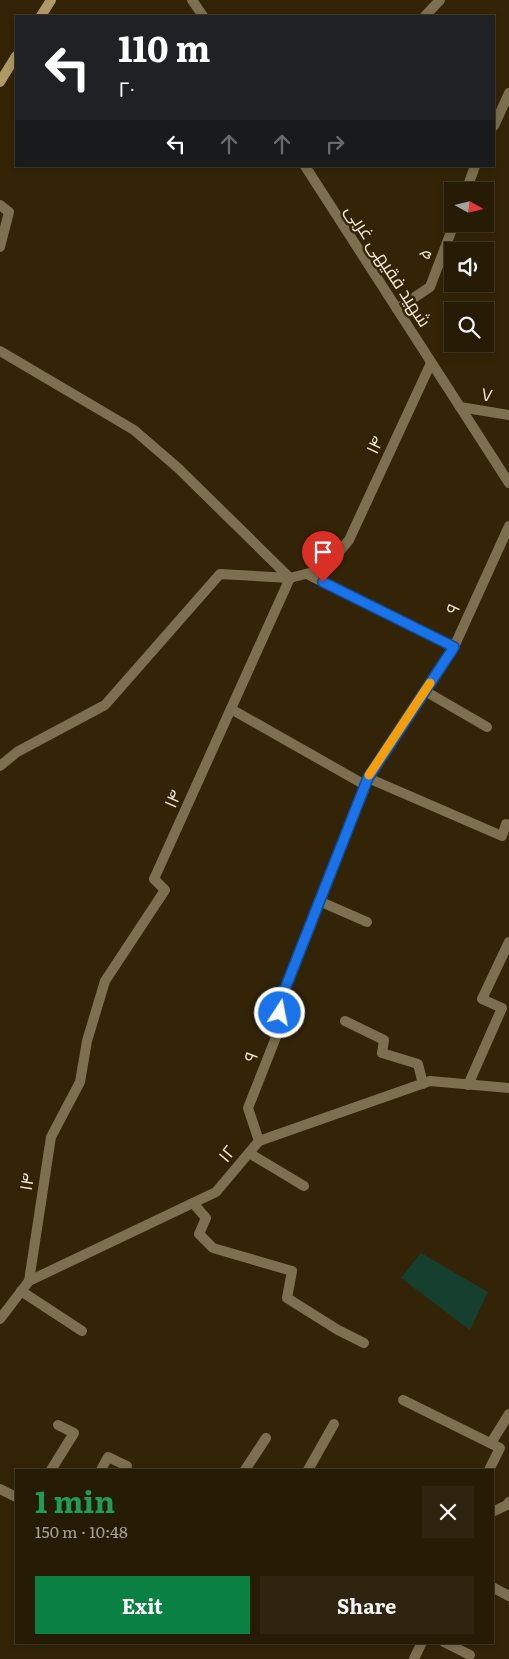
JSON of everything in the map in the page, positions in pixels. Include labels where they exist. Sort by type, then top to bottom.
[{"type":"main road","points":[[42,15],[51,0]]},
{"type":"main road","points":[[0,82],[15,58]]},
{"type":"street","points":[[192,0],[202,15]]},
{"type":"street","points":[[426,15],[440,0]]},
{"type":"street","points":[[495,124],[509,93]]},
{"type":"street","name":"شهید فقیهی غربی","points":[[306,167],[509,483]]},
{"type":"street","points":[[469,182],[475,167]]},
{"type":"street","points":[[0,205],[9,212],[0,247]]},
{"type":"street","name":"۵","points":[[397,309],[430,287],[451,232]]},
{"type":"street","points":[[0,351],[134,430],[178,468],[290,578]]},
{"type":"street","name":"۱۴","points":[[29,1281],[51,1137],[80,1082],[87,1041],[105,980],[165,890],[154,879],[290,578],[325,569],[349,540],[431,363]]},
{"type":"street","name":"۷","points":[[460,407],[509,415]]},
{"type":"street","name":"۹","points":[[259,1141],[248,1108],[280,1027],[281,999],[366,782],[454,647],[509,526]]},
{"type":"street","points":[[0,766],[17,752],[104,705],[220,574],[290,578]]},
{"type":"street","points":[[307,574],[454,647]]},
{"type":"street","points":[[425,691],[487,727]]},
{"type":"street","points":[[231,709],[366,782],[502,836],[506,824]]},
{"type":"street","points":[[319,902],[367,922]]},
{"type":"street","points":[[468,1084],[502,1008],[482,1000],[509,942]]},
{"type":"street","points":[[345,1021],[384,1040],[382,1052],[418,1064],[423,1084]]},
{"type":"street","name":"۱۲","points":[[0,1319],[29,1281],[216,1192],[259,1141],[430,1082],[509,1088]]},
{"type":"street","points":[[249,1153],[304,1186]]},
{"type":"street","points":[[193,1203],[206,1218],[199,1234],[213,1248],[292,1271],[287,1298],[338,1330],[364,1343]]},
{"type":"street","points":[[21,1291],[82,1331]]},
{"type":"street","points":[[403,1400],[500,1448],[490,1469]]},
{"type":"street","points":[[491,1443],[509,1414]]},
{"type":"street","points":[[309,1469],[334,1424]]},
{"type":"street","points":[[52,1469],[74,1433],[58,1425]]},
{"type":"street","points":[[247,1469],[266,1438]]},
{"type":"street","points":[[102,1469],[108,1457],[127,1466]]},
{"type":"street","points":[[0,1489],[15,1496]]},
{"type":"street","points":[[494,1511],[507,1505],[509,1502]]},
{"type":"street","points":[[494,1589],[509,1596]]},
{"type":"street","points":[[414,1659],[421,1644]]},
{"type":"street","points":[[448,1644],[470,1655]]},
{"type":"green space","points":[[421,1253],[488,1292],[470,1330],[401,1278]]},
{"type":"slow traffic","points":[[369,775],[430,683]]},
{"type":"route","points":[[280,1013],[281,999],[368,778],[454,647],[323,582]]}]
